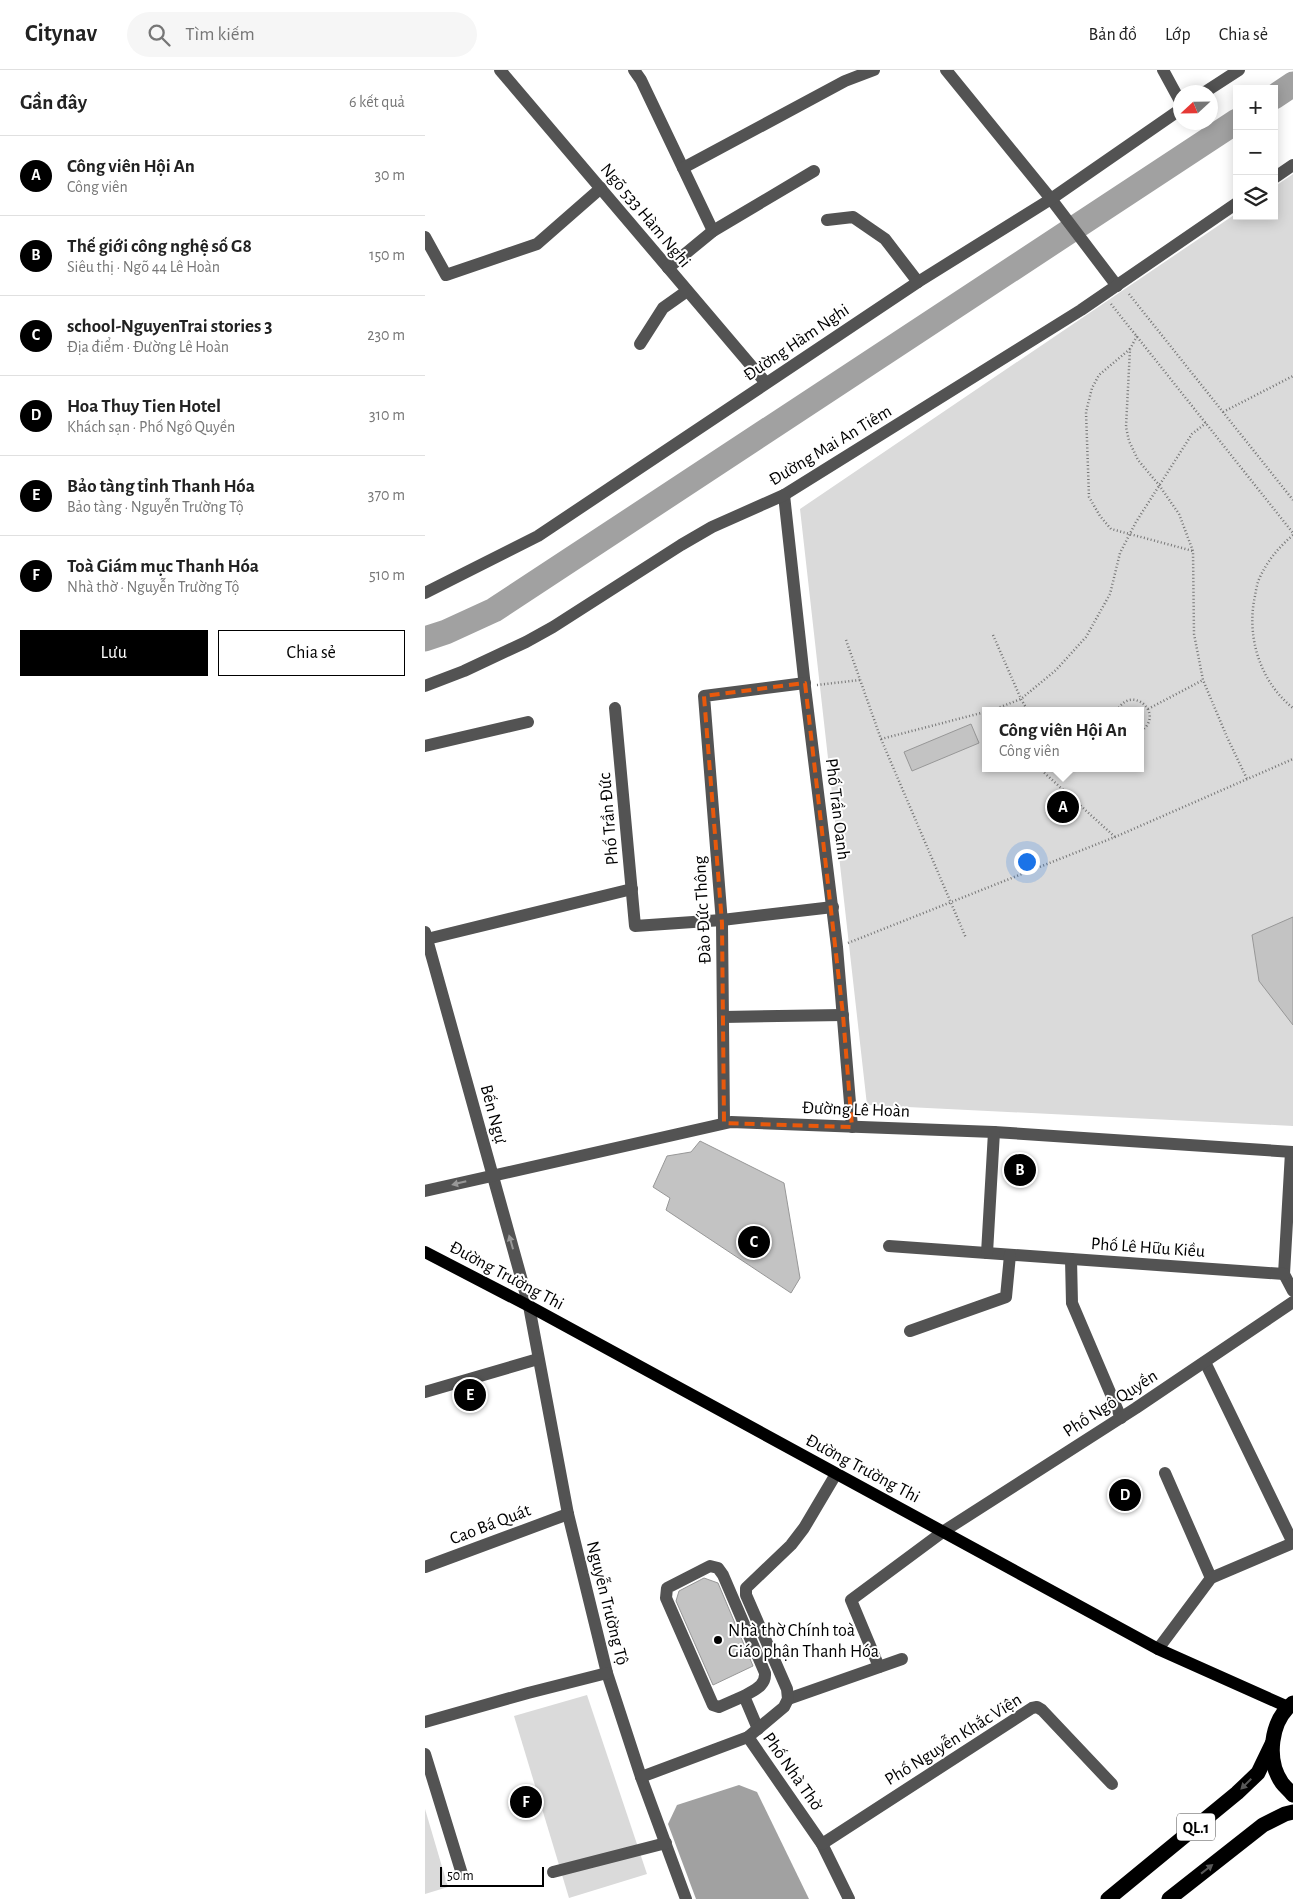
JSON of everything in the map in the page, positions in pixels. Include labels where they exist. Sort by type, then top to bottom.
[{"type":"highway","points":[[1291,1705],[1277,1724],[1272,1744],[1274,1764],[1282,1783],[1293,1795]]},
{"type":"highway","name":"QL.1","points":[[1107,1899],[1237,1793],[1258,1773],[1272,1744]]},
{"type":"highway","name":"QL.1","points":[[1169,1899],[1263,1825],[1293,1812]]},
{"type":"main road","name":"Đường Trường Thi","points":[[425,1252],[529,1306],[1158,1649],[1291,1705]]},
{"type":"street","name":"Ngõ 533 Hàm Nghi","points":[[501,70],[766,383]]},
{"type":"street","points":[[634,70],[641,80],[713,231]]},
{"type":"street","points":[[683,168],[845,80],[854,73],[874,70]]},
{"type":"street","points":[[946,70],[1119,284]]},
{"type":"street","points":[[1163,70],[1173,88]]},
{"type":"street","points":[[1216,85],[1239,70]]},
{"type":"street","name":"Đường Hàm Nghi","points":[[425,593],[538,536],[918,282],[1051,199],[1173,115]]},
{"type":"street","points":[[1278,175],[1293,165]]},
{"type":"street","points":[[668,268],[713,231],[814,171]]},
{"type":"street","points":[[425,237],[446,275],[537,244],[601,188]]},
{"type":"street","name":"Đường Mai An Tiêm","points":[[425,686],[464,671],[526,642],[553,627],[688,540],[712,527],[784,495],[1104,294],[1233,207]]},
{"type":"street","points":[[827,220],[853,217],[885,239],[918,282]]},
{"type":"street","points":[[640,344],[663,308],[687,291]]},
{"type":"street","name":"Phố Trần Oanh","points":[[784,495],[805,685],[833,907],[852,1127]]},
{"type":"street","name":"Đào Đức Thông","points":[[724,1123],[722,920],[704,696],[805,685]]},
{"type":"street","name":"Phố Trần Đức","points":[[615,708],[635,926],[722,920]]},
{"type":"street","points":[[425,746],[528,722]]},
{"type":"street","points":[[426,936],[632,889]]},
{"type":"street","points":[[722,920],[833,907]]},
{"type":"street","name":"Bến Ngự","points":[[426,936],[529,1306]]},
{"type":"street","points":[[723,1017],[843,1015]]},
{"type":"street","name":"Đường Lê Hoàn","points":[[425,1191],[492,1174],[731,1122],[994,1132],[1292,1152]]},
{"type":"street","points":[[987,1253],[994,1132]]},
{"type":"street","points":[[1292,1152],[1284,1274],[1293,1290]]},
{"type":"street","name":"Phố Lê Hữu Kiều","points":[[889,1246],[1284,1274]]},
{"type":"street","points":[[909,1331],[1006,1297],[1009,1255]]},
{"type":"street","points":[[1071,1259],[1072,1303],[1121,1418]]},
{"type":"street","name":"Phố Ngô Quyền","points":[[879,1667],[851,1600],[944,1532],[1121,1418],[1293,1302]]},
{"type":"street","name":"Nguyễn Trường Tộ","points":[[529,1306],[568,1514],[607,1673],[641,1777],[686,1899]]},
{"type":"street","points":[[425,1392],[538,1358]]},
{"type":"street","points":[[1158,1649],[1211,1578],[1293,1543],[1205,1362]]},
{"type":"street","points":[[1165,1473],[1211,1578]]},
{"type":"street","points":[[744,1696],[753,1733],[784,1707],[788,1699],[787,1689],[746,1595],[746,1588],[791,1545],[804,1528],[836,1474]]},
{"type":"street","name":"Cao Bá Quát","points":[[425,1567],[568,1514]]},
{"type":"street","points":[[710,1566],[718,1568],[723,1575],[765,1673],[766,1680],[763,1684],[744,1696],[719,1706],[713,1705],[665,1598],[667,1588],[710,1566]]},
{"type":"street","points":[[788,1699],[902,1659]]},
{"type":"street","points":[[425,1722],[607,1673]]},
{"type":"street","name":"Phố Nguyễn Khắc Viện","points":[[822,1844],[1032,1708],[1037,1707],[1042,1710],[1112,1784]]},
{"type":"street","name":"Phố Nhà Thờ","points":[[641,1777],[753,1733],[822,1844],[849,1899]]},
{"type":"street","points":[[425,1754],[462,1874]]},
{"type":"street","points":[[553,1872],[666,1843]]},
{"type":"path","points":[[1119,284],[1293,500]]},
{"type":"path","points":[[1104,294],[1293,534],[1277,549],[1259,579],[1251,613],[1254,648],[1268,680],[1293,708]]},
{"type":"path","points":[[1137,336],[1130,349],[1099,375],[1092,388],[1086,412],[1089,497],[1100,516],[1111,529],[1193,551]]},
{"type":"path","points":[[1130,349],[1125,426],[1129,442],[1138,460],[1159,485],[1179,514],[1193,551],[1194,634],[1203,680],[1247,779]]},
{"type":"path","points":[[1223,412],[1293,376]]},
{"type":"path","points":[[1000,707],[1021,699],[1056,670],[1086,637],[1110,594],[1120,553],[1129,535],[1192,434],[1206,423]]},
{"type":"path","points":[[993,635],[1026,707]]},
{"type":"path","points":[[846,640],[881,739],[966,938]]},
{"type":"path","points":[[805,685],[860,680]]},
{"type":"path","points":[[1148,709],[1203,680]]},
{"type":"path","points":[[1120,707],[1129,700],[1140,701],[1148,709],[1149,713],[1148,724],[1144,729]]},
{"type":"path","points":[[881,739],[982,713]]},
{"type":"path","points":[[837,947],[1115,837],[1293,759]]},
{"type":"path","points":[[1043,772],[1115,837]]},
{"type":"highlighted area","points":[[805,683],[843,1015],[852,1127],[724,1123],[722,923],[704,696]]},
{"type":"shaded area","points":[[1293,174],[1293,1126],[867,1105],[800,509],[1233,216],[1233,220],[1278,220],[1278,184]]},
{"type":"shaded area","points":[[587,1695],[647,1874],[569,1898],[514,1716]]},
{"type":"shaded area","points":[[739,1785],[757,1792],[809,1899],[696,1899],[668,1824],[677,1805]]},
{"type":"shaded area","points":[[425,1809],[448,1887],[425,1894]]},
{"type":"building","points":[[971,724],[979,743],[912,771],[904,752]]},
{"type":"building","points":[[1293,917],[1293,1025],[1259,981],[1252,935]]},
{"type":"building","points":[[700,1141],[784,1183],[800,1278],[791,1293],[666,1210],[670,1198],[653,1187],[667,1156],[691,1152]]},
{"type":"building","name":"Nhà thờ Chính toà Giáo phận Thanh Hóa","points":[[704,1578],[718,1583],[753,1666],[713,1685],[676,1601],[679,1591]]},
{"type":"waterway","points":[[1278,94],[1293,84]]},
{"type":"waterway","points":[[425,639],[446,632],[494,610],[1233,124]]},
{"type":"place","name":"Công viên Hội An","points":[[1063,807]]},
{"type":"place","name":"Thế giới công nghệ số G8","points":[[1020,1170]]},
{"type":"place","name":"school-NguyenTrai stories 3","points":[[754,1242]]},
{"type":"place","name":"Bảo tàng tỉnh Thanh Hóa","points":[[470,1395]]},
{"type":"place","name":"Hoa Thuy Tien Hotel","points":[[1125,1495]]},
{"type":"place","name":"Nhà thờ Chính toà Giáo phận Thanh Hóa","points":[[718,1640]]},
{"type":"place","name":"Toà Giám mục Thanh Hóa","points":[[526,1802]]}]
